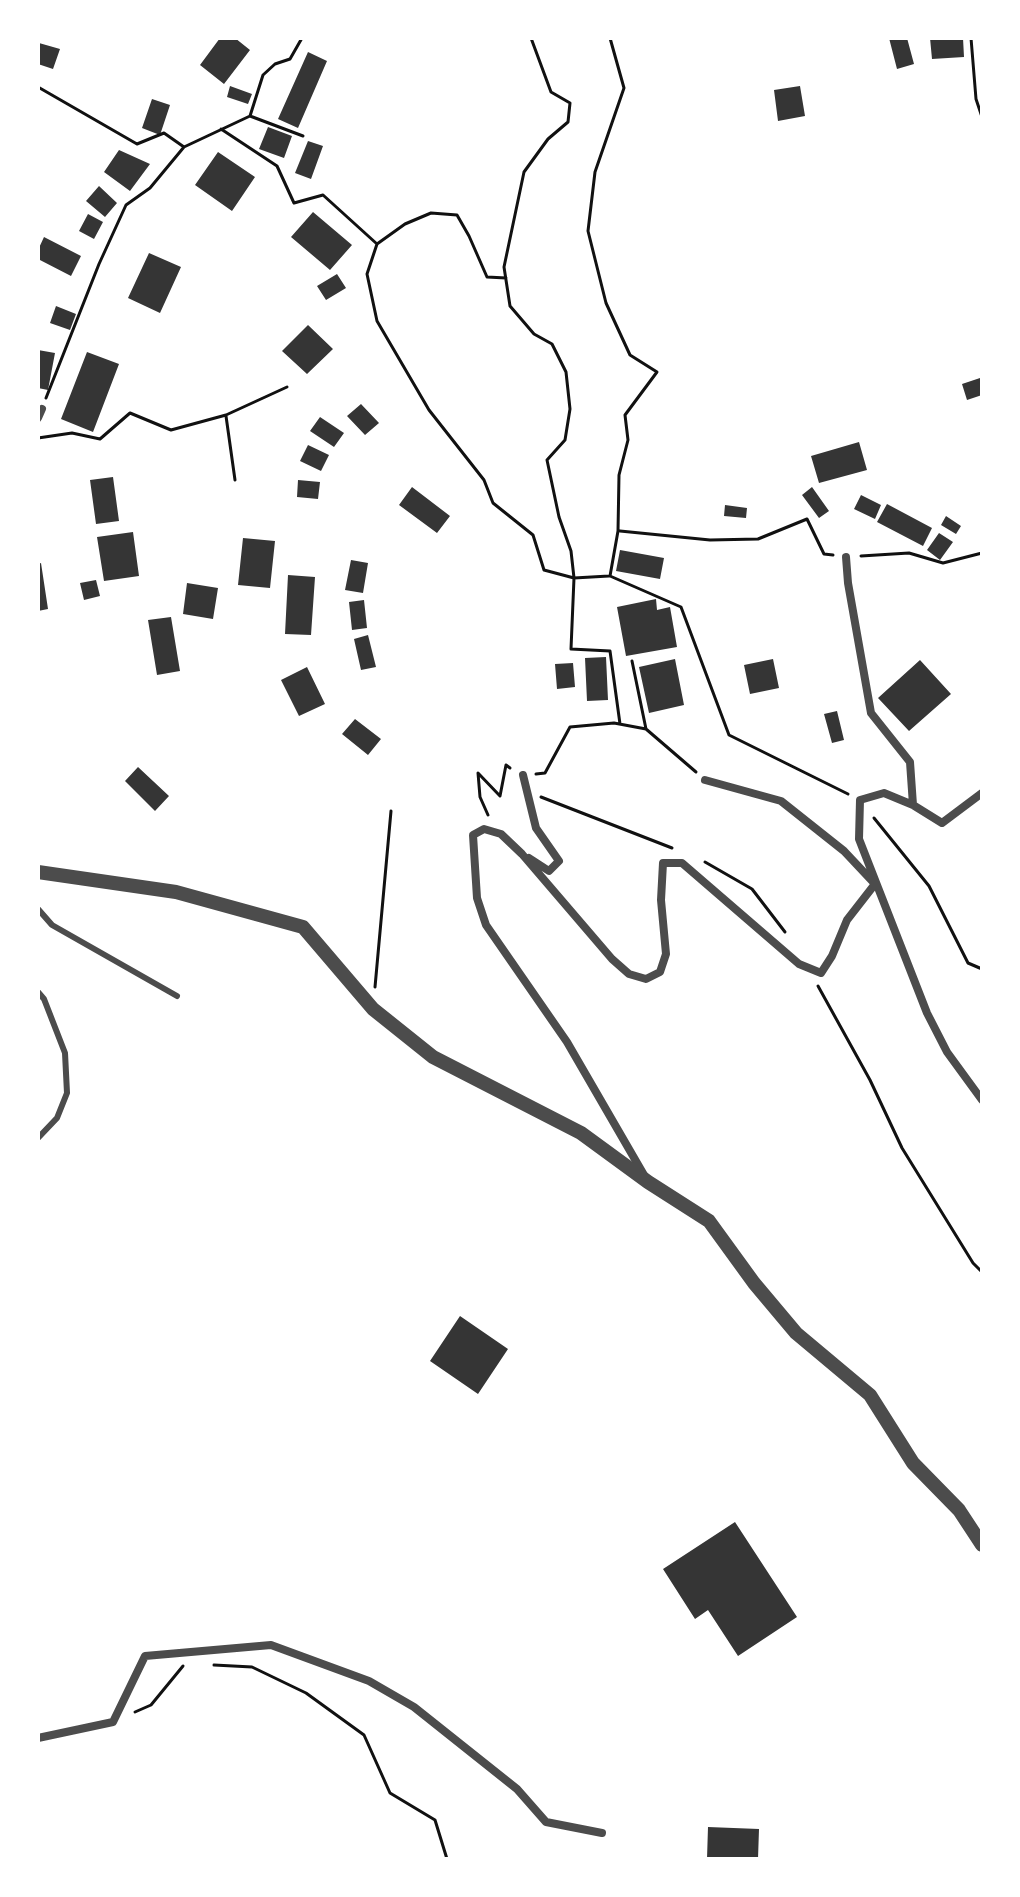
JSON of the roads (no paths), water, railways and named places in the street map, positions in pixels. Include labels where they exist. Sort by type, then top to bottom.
[{"type":"street","points":[[38,418],[42,409]]},
{"type":"street","points":[[846,557],[871,713],[910,762],[913,805]]},
{"type":"street","points":[[523,775],[536,828],[559,861],[549,871],[496,833],[484,829],[473,835],[477,898],[486,925],[567,1042],[648,1182]]},
{"type":"street","points":[[705,780],[781,801],[844,851],[875,884]]},
{"type":"street","points":[[982,793],[942,823],[913,805],[884,793],[860,800],[859,839],[927,1013],[947,1052],[982,1100]]},
{"type":"street","points":[[522,854],[612,959],[629,974],[646,979],[660,972],[666,954],[661,900],[663,863],[682,863],[799,964],[821,973],[847,920],[875,884]]},
{"type":"street","points":[[38,872],[176,892],[303,927],[373,1009],[433,1057],[581,1133],[648,1182],[709,1221],[754,1283],[796,1333],[870,1395],[913,1463],[959,1510],[982,1545]]},
{"type":"street","points":[[38,1738],[113,1722],[145,1656],[271,1645],[369,1681],[414,1707],[517,1789],[546,1822],[602,1833]]},
{"type":"lane","points":[[38,909],[52,925],[177,996]]},
{"type":"lane","points":[[38,992],[44,999],[65,1053],[67,1093],[57,1118],[38,1138]]}]
